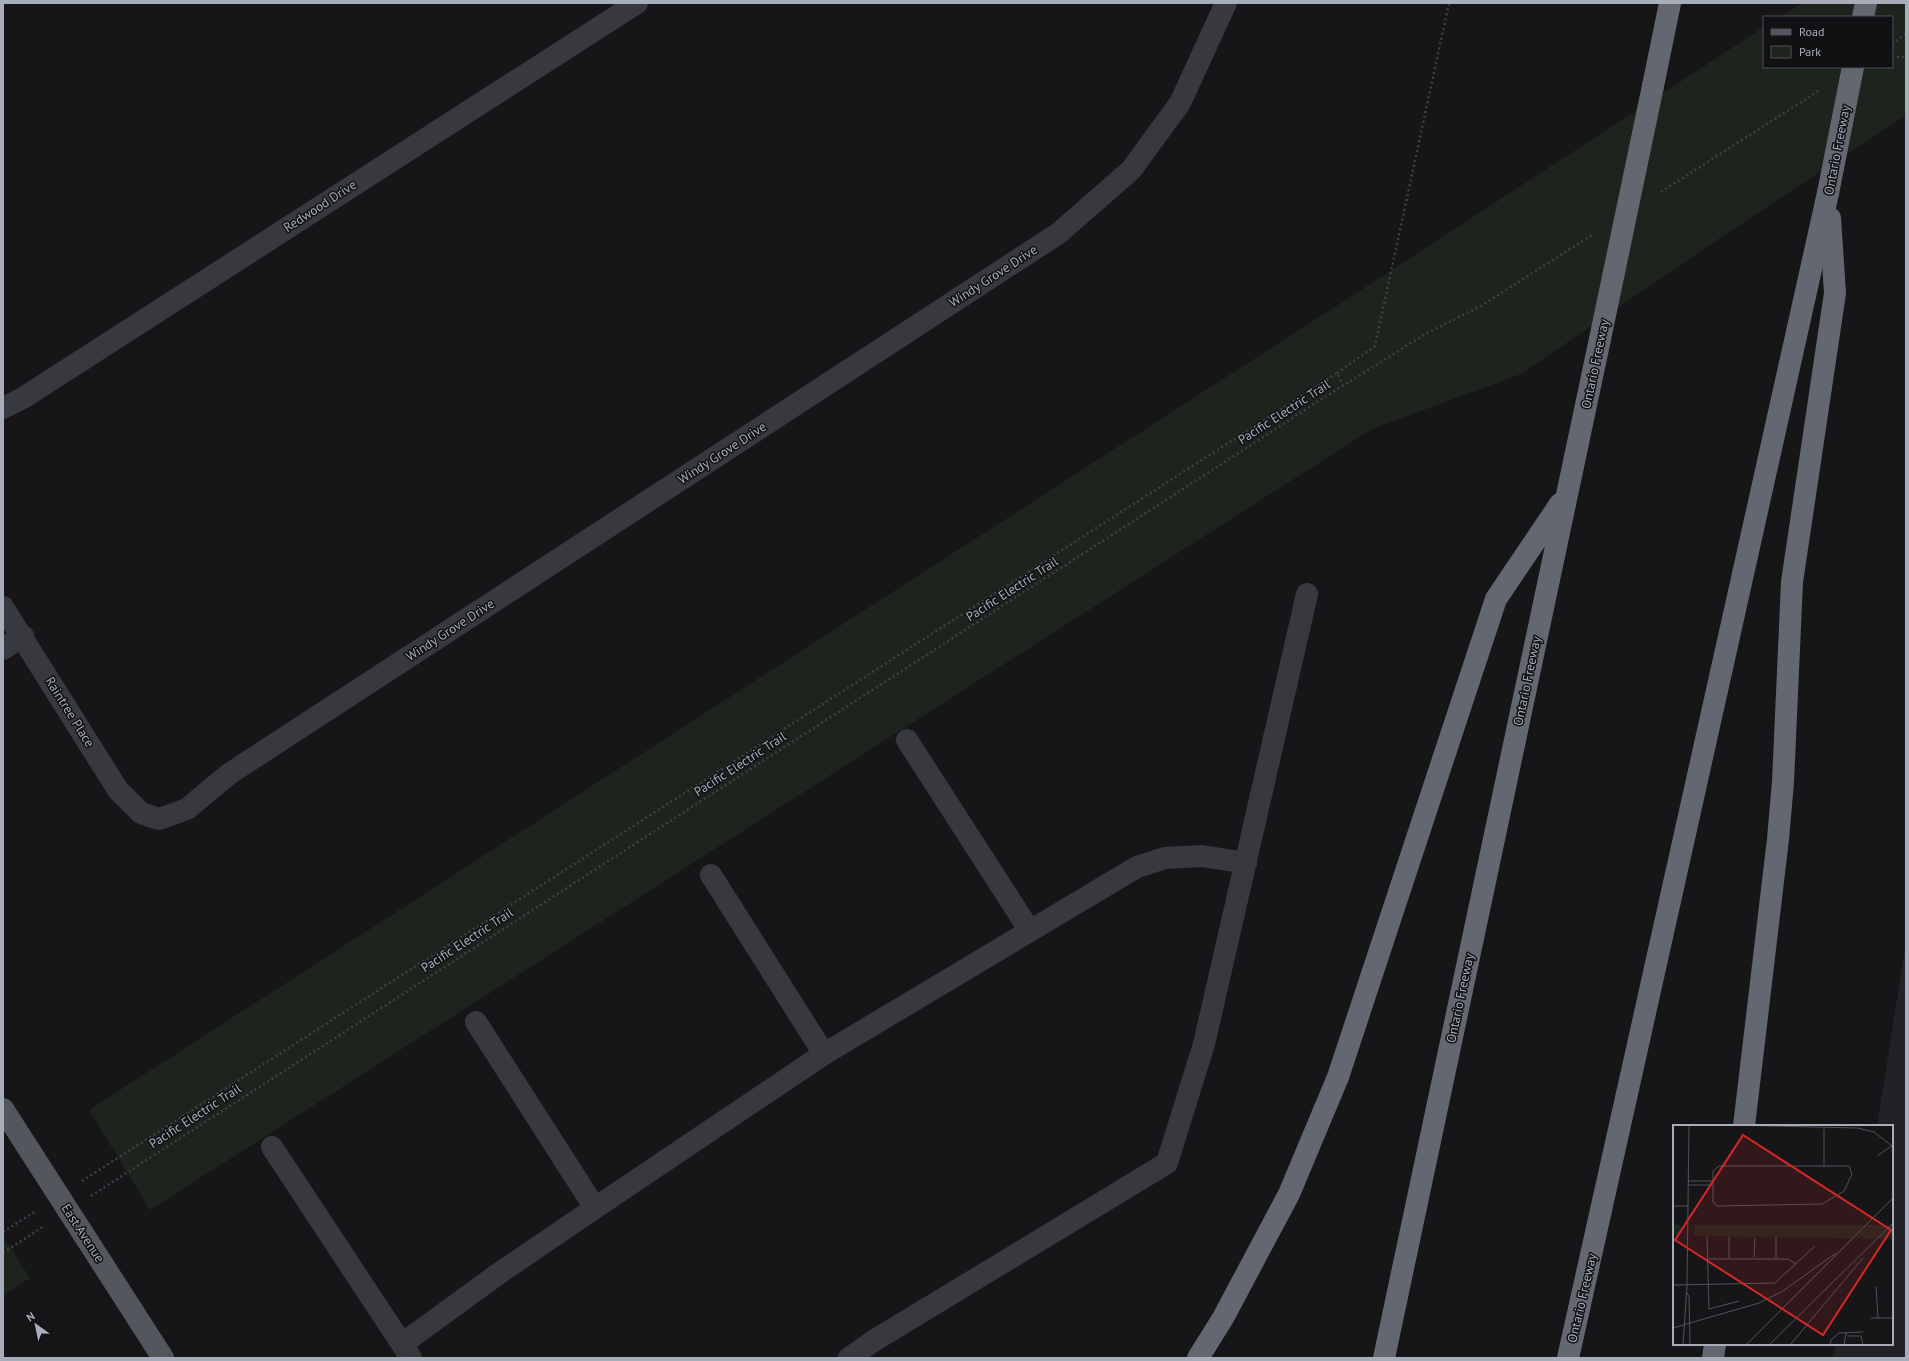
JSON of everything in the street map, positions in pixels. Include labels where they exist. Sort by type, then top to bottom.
[{"type":"highway","name":"Ontario Freeway","points":[[1384,1358],[1670,3]]},
{"type":"highway","points":[[1863,16],[1866,3]]},
{"type":"highway","name":"Ontario Freeway","points":[[1568,1358],[1828,193],[1854,68]]},
{"type":"highway","points":[[1744,1125],[1778,839],[1783,782],[1792,582],[1835,293],[1828,193]]},
{"type":"highway","points":[[1198,1358],[1223,1318],[1289,1194],[1338,1077],[1496,599],[1566,495]]},
{"type":"highway","points":[[1713,1358],[1715,1345]]},
{"type":"main road","name":"East Avenue","points":[[3,1109],[163,1358]]},
{"type":"street","name":"Redwood Drive","points":[[3,408],[23,398],[637,3]]},
{"type":"street","name":"Windy Grove Drive","points":[[141,813],[159,819],[187,809],[229,774],[1059,233],[1131,170],[1180,103],[1226,3]]},
{"type":"street","points":[[849,1358],[875,1340],[1167,1163],[1204,1044],[1307,594]]},
{"type":"street","name":"Raintree Place","points":[[3,608],[23,636],[118,790],[141,813]]},
{"type":"street","points":[[3,649],[23,636]]},
{"type":"street","points":[[907,740],[1030,931]]},
{"type":"street","points":[[272,1147],[406,1351],[498,1274],[824,1054],[1137,867],[1165,858],[1202,856],[1246,863]]},
{"type":"street","points":[[711,874],[824,1054]]},
{"type":"street","points":[[476,1022],[595,1208]]},
{"type":"path","points":[[1337,373],[1375,346],[1449,3]]},
{"type":"path","points":[[1893,43],[1906,34]]},
{"type":"path","points":[[1893,58],[1906,57]]},
{"type":"path","name":"Pacific Electric Trail","points":[[112,1162],[1337,373],[1343,385],[121,1176]]},
{"type":"path","points":[[3,1232],[7,1230]]},
{"type":"path","points":[[3,1253],[14,1246]]},
{"type":"shaded area","points":[[1906,942],[1906,1358],[1832,1358],[1835,1345],[1893,1345],[1893,1125],[1877,1125]]},
{"type":"green space","points":[[1803,3],[1906,3],[1906,115],[1720,238],[1521,374],[1372,429],[150,1210],[89,1110],[1372,283],[1763,28],[1763,68],[1893,68],[1893,16],[1782,16]]},
{"type":"green space","points":[[3,1236],[30,1278],[3,1296]]}]
